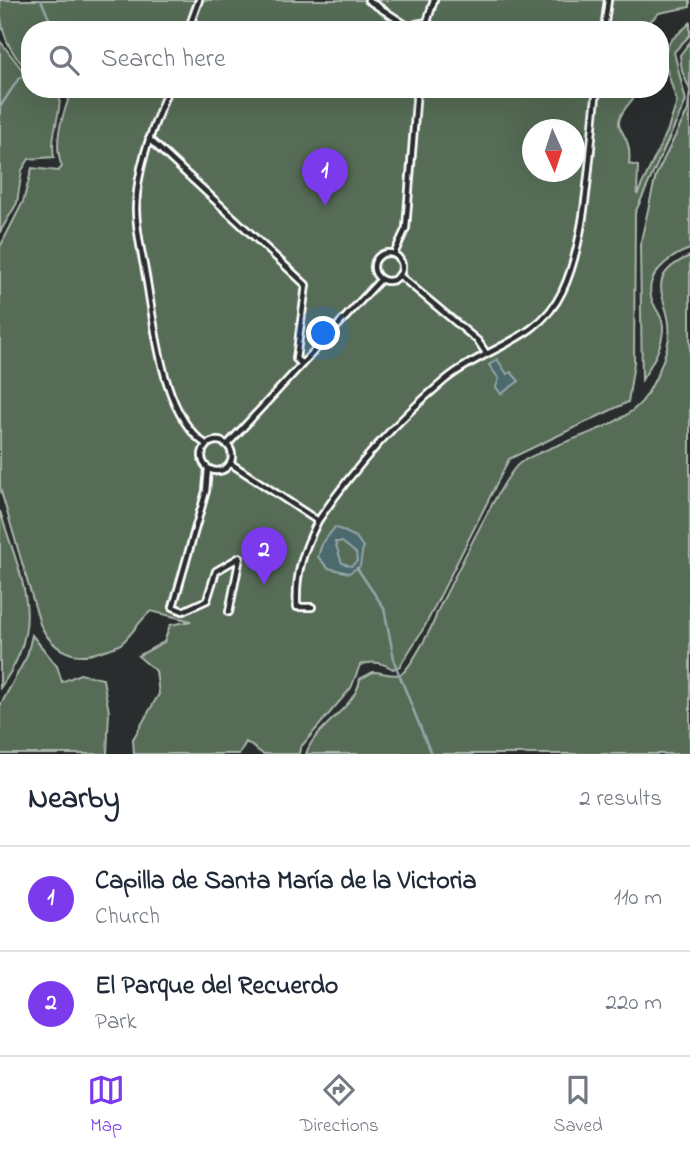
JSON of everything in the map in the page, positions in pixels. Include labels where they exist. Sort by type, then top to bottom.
[{"type":"lane","points":[[192,21],[200,0]]},
{"type":"lane","points":[[368,0],[399,21]]},
{"type":"lane","points":[[427,21],[434,0]]},
{"type":"lane","points":[[605,21],[608,0]]},
{"type":"lane","points":[[165,98],[142,155],[136,209],[163,374],[175,403],[200,441],[207,445],[220,442],[227,445],[232,456],[230,463],[220,470],[208,468]]},
{"type":"lane","points":[[394,254],[406,228],[416,98]]},
{"type":"lane","points":[[312,607],[297,607],[296,581],[299,564],[318,521],[349,476],[448,378],[486,353],[524,335],[545,317],[562,294],[576,255],[596,98]]},
{"type":"lane","points":[[149,139],[306,285],[296,359],[302,364]]},
{"type":"lane","points":[[374,270],[377,258],[388,253],[394,254],[401,264],[400,275]]},
{"type":"lane","points":[[367,272],[374,270]]},
{"type":"lane","points":[[374,270],[381,279],[391,281],[400,275]]},
{"type":"lane","points":[[400,275],[478,341],[486,353]]},
{"type":"lane","points":[[227,445],[381,279]]},
{"type":"lane","points":[[361,291],[367,296]]},
{"type":"lane","points":[[340,313],[346,318]]},
{"type":"lane","points":[[318,336],[324,341]]},
{"type":"lane","points":[[207,445],[202,457],[208,468],[206,491],[173,607],[183,611],[207,600],[216,571],[240,557],[229,612]]},
{"type":"lane","points":[[230,463],[318,521]]},
{"type":"green space","points":[[0,0],[690,0],[690,7],[659,13],[651,21],[21,21],[21,63],[6,40],[1,21]]},
{"type":"green space","points":[[690,23],[690,35],[674,52],[686,101],[635,213],[634,363],[628,402],[509,459],[425,626],[400,666],[393,669],[377,662],[360,665],[351,688],[300,748],[299,754],[263,754],[246,742],[239,754],[134,754],[133,739],[159,694],[156,671],[138,656],[164,642],[170,625],[191,621],[151,611],[122,643],[115,647],[82,655],[58,647],[40,624],[0,488],[0,247],[23,202],[32,168],[58,171],[62,167],[58,137],[69,98],[634,98],[619,122],[627,140],[629,164],[638,166],[637,195],[667,132],[677,102],[669,77],[669,43]]},
{"type":"green space","points":[[0,41],[21,68],[21,98],[60,98],[53,141],[54,157],[29,159],[22,170],[17,203],[0,232]]},
{"type":"green space","points":[[690,42],[690,90],[682,71],[680,55]]},
{"type":"green space","points":[[690,90],[690,249],[674,256],[660,268],[651,282],[652,300],[661,318],[663,330],[658,350],[642,380],[640,245],[656,175],[688,110]]},
{"type":"green space","points":[[690,256],[690,754],[306,754],[318,734],[351,699],[360,679],[373,672],[401,674],[410,664],[490,508],[512,471],[534,455],[622,418],[646,396],[660,368],[669,337],[661,283],[665,273]]},
{"type":"green space","points":[[0,511],[22,580],[27,621],[15,665],[0,688]]},
{"type":"green space","points":[[32,635],[57,666],[62,682],[80,674],[103,679],[109,712],[107,754],[0,754],[0,706],[27,656]]},
{"type":"water","points":[[497,359],[507,374],[511,372],[519,381],[501,394],[496,387],[499,379],[489,365]]},
{"type":"water","points":[[335,527],[356,537],[363,547],[360,566],[349,573],[328,568],[318,557],[322,544]],"holes":[[[335,542],[342,542],[356,553],[357,561],[351,566],[342,563]]]},
{"type":"waterway","points":[[41,0],[50,21]]},
{"type":"waterway","points":[[0,107],[21,77]]},
{"type":"waterway","points":[[357,568],[384,608],[395,664],[431,754]]},
{"type":"place","name":"Capilla de Santa María de la Victoria","points":[[325,206]]},
{"type":"place","name":"El Parque del Recuerdo","points":[[264,585]]}]
